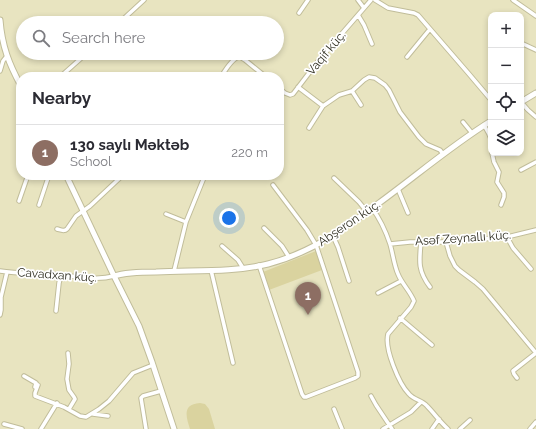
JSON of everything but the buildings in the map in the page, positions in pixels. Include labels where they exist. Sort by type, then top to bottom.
[{"type":"main road","points":[[0,20],[2,44],[16,75]]},
{"type":"main road","points":[[524,100],[536,93]]},
{"type":"main road","name":"Abşeron küç.","points":[[114,276],[126,273],[243,268],[268,264],[289,257],[333,236],[370,210],[443,154],[488,123]]},
{"type":"main road","points":[[68,180],[139,326],[174,429]]},
{"type":"street","points":[[127,16],[144,0]]},
{"type":"street","points":[[298,13],[308,0]]},
{"type":"street","points":[[358,0],[364,8]]},
{"type":"street","name":"Vaqif küç.","points":[[284,92],[290,95],[293,94],[323,55],[371,0]]},
{"type":"street","points":[[375,0],[388,8],[418,15],[488,96]]},
{"type":"street","points":[[513,0],[536,16]]},
{"type":"street","points":[[358,15],[372,44]]},
{"type":"street","points":[[408,57],[430,29]]},
{"type":"street","points":[[524,44],[536,50]]},
{"type":"street","points":[[0,71],[7,56]]},
{"type":"street","points":[[66,72],[79,60]]},
{"type":"street","points":[[225,72],[234,60]]},
{"type":"street","points":[[245,60],[260,72]]},
{"type":"street","points":[[310,128],[323,106],[339,95],[352,91],[369,77],[375,78],[389,90],[400,112],[419,137],[426,144],[440,150],[443,154]]},
{"type":"street","points":[[298,87],[323,106]]},
{"type":"street","points":[[352,91],[361,105]]},
{"type":"street","points":[[524,105],[536,117]]},
{"type":"street","points":[[463,122],[472,133]]},
{"type":"street","points":[[484,125],[488,132]]},
{"type":"street","points":[[493,156],[499,172],[497,182],[504,193],[501,205]]},
{"type":"street","points":[[521,170],[536,162]]},
{"type":"street","points":[[334,178],[378,218],[390,244],[397,272],[414,301],[390,330],[387,337],[390,357],[395,371],[405,390],[413,398],[426,404],[448,429]]},
{"type":"street","points":[[19,201],[26,180]]},
{"type":"street","points":[[39,206],[47,180]]},
{"type":"street","points":[[57,229],[65,231],[76,216],[90,206],[118,180]]},
{"type":"street","points":[[174,271],[186,222],[203,180]]},
{"type":"street","points":[[259,265],[302,394],[306,397],[358,376],[358,372],[316,245],[310,234],[273,185]]},
{"type":"street","points":[[398,189],[408,212]]},
{"type":"street","points":[[166,214],[186,222]]},
{"type":"street","points":[[264,228],[282,246],[289,257]]},
{"type":"street","name":"Asəf Zeynallı küç.","points":[[390,244],[410,242],[446,242],[507,237],[536,230]]},
{"type":"street","points":[[333,236],[349,281]]},
{"type":"street","points":[[507,237],[513,248],[531,269]]},
{"type":"street","points":[[421,242],[420,263],[422,274],[430,287]]},
{"type":"street","points":[[446,242],[455,266],[483,289],[536,353],[513,371],[517,378]]},
{"type":"street","points":[[222,246],[238,260],[243,268]]},
{"type":"street","points":[[211,270],[234,363]]},
{"type":"street","name":"Cavadxan küç.","points":[[0,271],[86,278],[103,278],[114,276]]},
{"type":"street","points":[[0,315],[1,297],[7,272]]},
{"type":"street","points":[[56,311],[59,283],[62,275]]},
{"type":"street","points":[[378,293],[401,281]]},
{"type":"street","points":[[400,318],[432,345]]},
{"type":"street","points":[[68,353],[69,364],[67,379],[69,390],[75,399],[69,409]]},
{"type":"street","points":[[35,396],[56,403],[83,417],[89,416],[109,401],[133,373],[153,365]]},
{"type":"street","points":[[24,376],[36,383],[33,394],[35,396]]},
{"type":"street","points":[[35,396],[38,385]]},
{"type":"street","points":[[146,429],[141,398],[143,396],[162,391]]},
{"type":"street","points":[[371,396],[392,429]]},
{"type":"street","points":[[383,429],[411,412],[421,402]]},
{"type":"street","points":[[41,429],[56,403]]},
{"type":"street","points":[[334,409],[342,429]]},
{"type":"street","points":[[93,414],[108,416]]},
{"type":"street","points":[[432,429],[439,419]]},
{"type":"street","points":[[460,429],[470,420]]},
{"type":"street","points":[[530,429],[536,422]]},
{"type":"street","points":[[4,424],[22,429]]},
{"type":"shaded area","points":[[316,251],[322,270],[269,290],[263,272]]},
{"type":"shaded area","points":[[194,404],[205,404],[209,409],[215,429],[190,429],[187,420],[188,409]]},
{"type":"place","name":"130 saylı Məktəb","points":[[308,315]]}]
